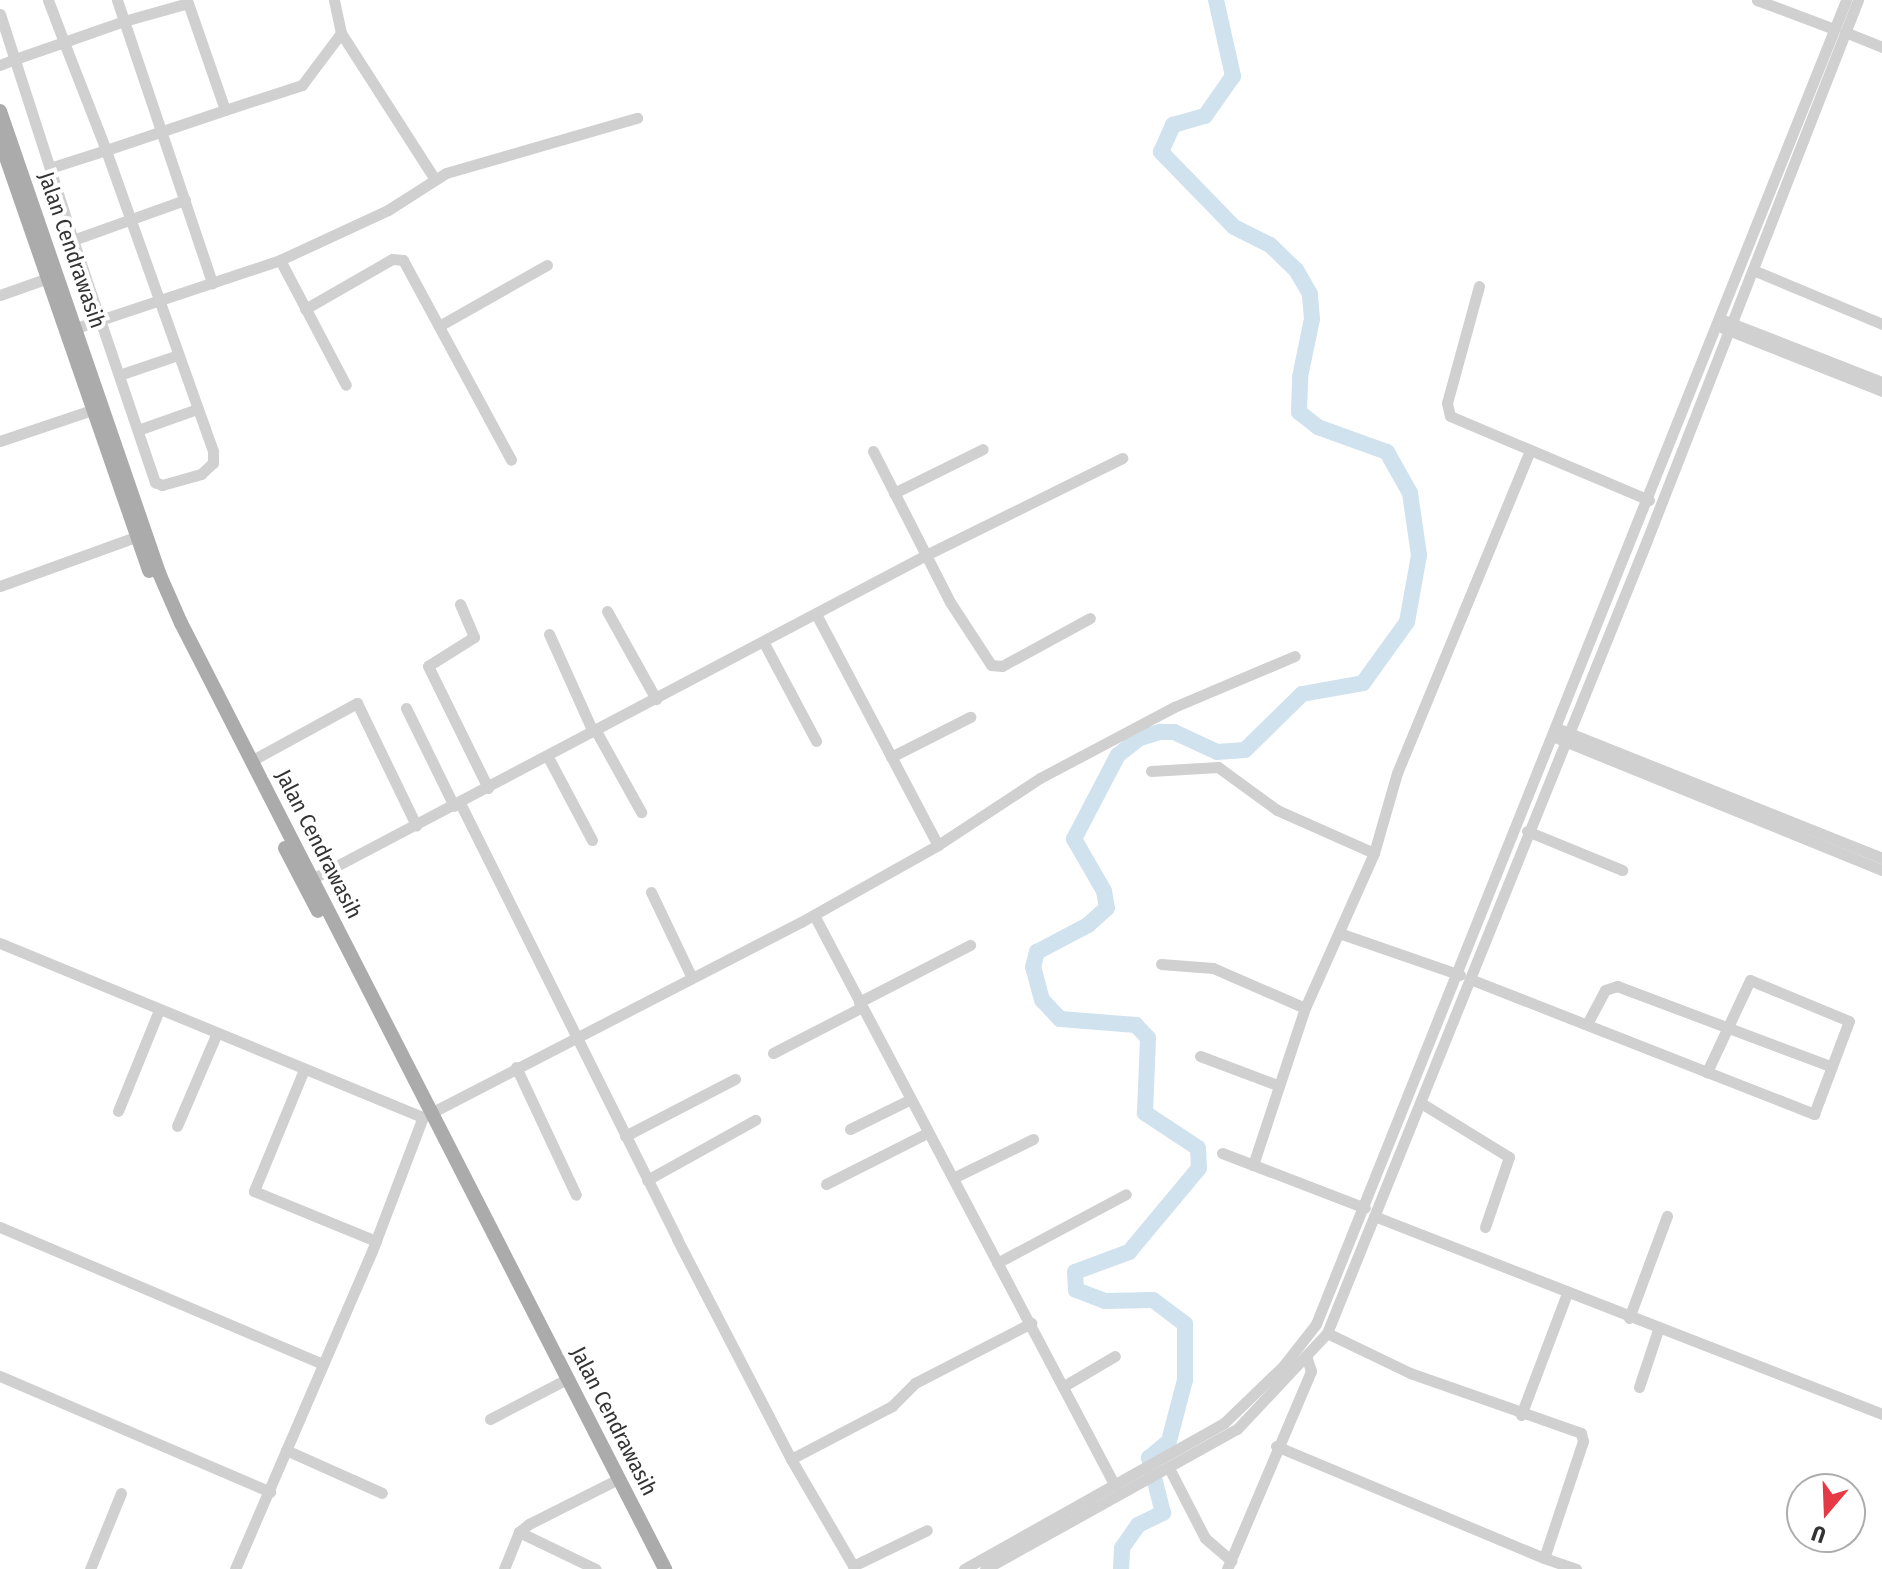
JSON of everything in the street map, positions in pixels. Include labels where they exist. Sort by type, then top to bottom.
[{"type":"main road","name":"Jalan Cendrawasih","points":[[0,111],[71,329],[159,573],[308,881]]},
{"type":"main road","name":"Jalan Cendrawasih","points":[[1,145],[48,278],[71,329],[92,410],[135,537],[185,650],[308,881],[628,1504],[665,1569]]},
{"type":"main road","name":"Jalan Cendrawasih","points":[[564,1380],[612,1482],[628,1504],[658,1569]]},
{"type":"street","points":[[0,14],[157,484],[201,474],[214,457],[131,218],[48,0]]},
{"type":"street","points":[[117,0],[212,283]]},
{"type":"street","points":[[334,0],[341,33],[434,178]]},
{"type":"street","points":[[1757,0],[1882,47]]},
{"type":"street","points":[[1840,30],[1846,0]]},
{"type":"street","points":[[964,1569],[1115,1486],[1165,1472],[1246,1422],[1307,1359],[1327,1333],[1369,1212],[1527,831],[1560,734],[1725,325],[1782,173],[1840,30],[1858,0]]},
{"type":"street","points":[[0,65],[124,21],[191,4],[225,110]]},
{"type":"street","points":[[50,168],[302,85],[341,33]]},
{"type":"street","points":[[71,329],[280,260],[388,210],[434,178],[637,118]]},
{"type":"street","points":[[985,1569],[1143,1476],[1156,1462],[1235,1415],[1301,1346],[1316,1324],[1421,1103],[1465,977],[1649,500],[1725,325],[1753,270],[1782,173]]},
{"type":"street","points":[[73,240],[185,200]]},
{"type":"street","points":[[305,309],[397,258],[407,264],[511,460]]},
{"type":"street","points":[[280,260],[346,385]]},
{"type":"street","points":[[439,326],[547,265]]},
{"type":"street","points":[[1753,270],[1882,324]]},
{"type":"street","points":[[0,295],[48,278]]},
{"type":"street","points":[[1479,286],[1448,411],[1530,450],[1649,500]]},
{"type":"street","points":[[1725,325],[1882,382]]},
{"type":"street","points":[[1725,325],[1882,391]]},
{"type":"street","points":[[119,375],[178,355]]},
{"type":"street","points":[[138,430],[197,409]]},
{"type":"street","points":[[0,441],[92,410]]},
{"type":"street","points":[[894,493],[983,449]]},
{"type":"street","points":[[1253,1165],[1305,1008],[1374,853],[1397,773],[1530,450]]},
{"type":"street","points":[[873,451],[926,555],[993,666],[1090,618]]},
{"type":"street","points":[[308,881],[926,555],[1122,458]]},
{"type":"street","points":[[0,586],[135,537]]},
{"type":"street","points":[[460,604],[475,634],[428,666],[488,788]]},
{"type":"street","points":[[607,611],[656,699]]},
{"type":"street","points":[[816,614],[938,845]]},
{"type":"street","points":[[549,634],[595,731],[641,812]]},
{"type":"street","points":[[764,643],[816,741]]},
{"type":"street","points":[[235,1569],[427,1115],[814,915],[938,845],[1040,778],[1174,707],[1295,656]]},
{"type":"street","points":[[251,761],[357,703],[416,825]]},
{"type":"street","points":[[406,708],[791,1459],[854,1568],[927,1530]]},
{"type":"street","points":[[891,757],[970,717]]},
{"type":"street","points":[[1560,734],[1882,858]]},
{"type":"street","points":[[1560,734],[1882,870]]},
{"type":"street","points":[[548,757],[592,840]]},
{"type":"street","points":[[1151,771],[1218,767],[1277,810],[1374,853]]},
{"type":"street","points":[[1527,831],[1622,870]]},
{"type":"street","points":[[651,892],[692,978]]},
{"type":"street","points":[[814,915],[1115,1486]]},
{"type":"street","points":[[1339,933],[1465,977],[1587,1024],[1707,1072],[1814,1114],[1849,1019],[1753,981],[1744,984],[1707,1072]]},
{"type":"street","points":[[0,943],[303,1072],[427,1115]]},
{"type":"street","points":[[773,1053],[970,945]]},
{"type":"street","points":[[1161,964],[1213,968],[1305,1008]]},
{"type":"street","points":[[1587,1024],[1605,990],[1617,986],[1830,1066]]},
{"type":"street","points":[[118,1111],[159,1010]]},
{"type":"street","points":[[177,1126],[216,1035]]},
{"type":"street","points":[[1200,1056],[1277,1085]]},
{"type":"street","points":[[516,1067],[576,1195]]},
{"type":"street","points":[[303,1072],[254,1191],[376,1241]]},
{"type":"street","points":[[625,1136],[735,1079]]},
{"type":"street","points":[[850,1129],[909,1100]]},
{"type":"street","points":[[1421,1103],[1509,1157],[1485,1227]]},
{"type":"street","points":[[647,1180],[755,1120]]},
{"type":"street","points":[[826,1184],[927,1133]]},
{"type":"street","points":[[953,1178],[1033,1139]]},
{"type":"street","points":[[1222,1153],[1658,1330],[1882,1414]]},
{"type":"street","points":[[997,1263],[1126,1194]]},
{"type":"street","points":[[1629,1318],[1667,1216]]},
{"type":"street","points":[[0,1227],[322,1364]]},
{"type":"street","points":[[1521,1415],[1567,1293]]},
{"type":"street","points":[[791,1459],[892,1406],[915,1383],[1031,1323]]},
{"type":"street","points":[[1639,1387],[1658,1330]]},
{"type":"street","points":[[1327,1333],[1400,1368],[1521,1415],[1577,1429],[1584,1437],[1544,1558]]},
{"type":"street","points":[[1064,1386],[1115,1356]]},
{"type":"street","points":[[1165,1472],[1205,1538],[1229,1565],[1276,1446],[1311,1371],[1307,1359]]},
{"type":"street","points":[[0,1376],[270,1492]]},
{"type":"street","points":[[490,1419],[564,1380]]},
{"type":"street","points":[[1191,1442],[1199,1452]]},
{"type":"street","points":[[1276,1446],[1576,1569]]},
{"type":"street","points":[[286,1450],[382,1493]]},
{"type":"street","points":[[504,1569],[519,1532],[612,1482]]},
{"type":"street","points":[[90,1569],[121,1493]]},
{"type":"street","points":[[519,1532],[596,1569]]},
{"type":"waterway","points":[[1121,1569],[1122,1548],[1138,1525],[1163,1513],[1149,1458],[1169,1441],[1185,1380],[1185,1324],[1153,1300],[1105,1301],[1076,1290],[1075,1272],[1129,1252],[1199,1168],[1198,1148],[1145,1113],[1148,1038],[1136,1025],[1060,1019],[1042,1000],[1033,967],[1037,952],[1088,925],[1107,908],[1104,891],[1074,839],[1118,755],[1140,738],[1160,732],[1174,732],[1217,752],[1245,750],[1302,694],[1363,683],[1407,622],[1419,555],[1410,493],[1387,452],[1318,427],[1299,412],[1300,377],[1312,319],[1310,294],[1296,270],[1270,245],[1234,227],[1161,152],[1173,125],[1205,116],[1233,76],[1216,0]]}]
